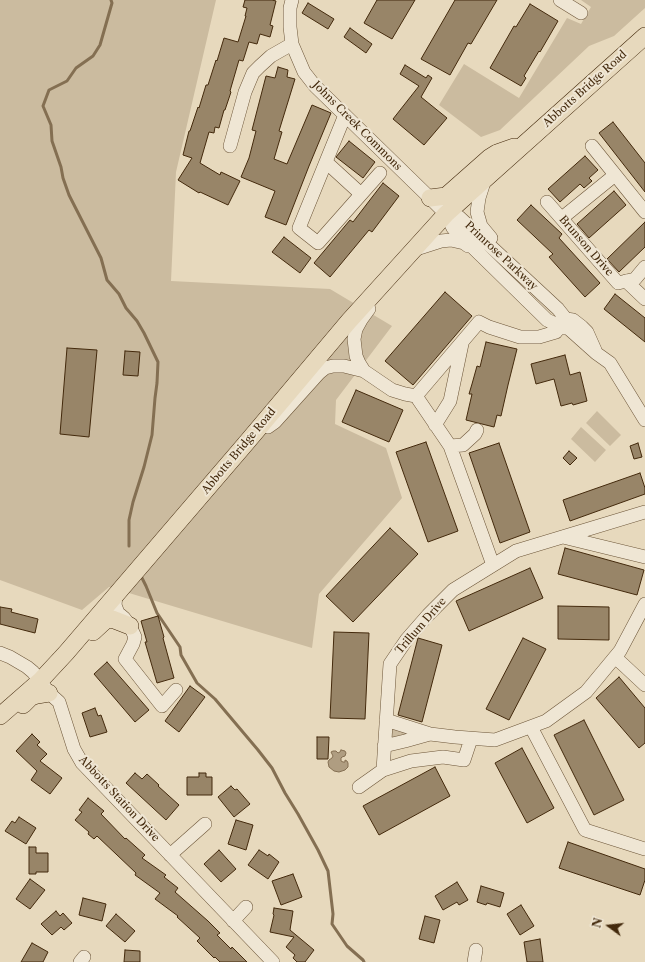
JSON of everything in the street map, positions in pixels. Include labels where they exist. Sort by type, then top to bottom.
[{"type":"main road","name":"Abbotts Bridge Road","points":[[0,716],[44,687],[66,652],[349,321],[446,214],[645,36]]},
{"type":"main road","name":"Abbotts Bridge Road","points":[[430,198],[446,196],[489,158],[497,153],[526,142]]},
{"type":"main road","name":"Abbotts Bridge Road","points":[[66,652],[69,655],[75,653],[94,630],[106,620],[112,619],[130,626]]},
{"type":"main road","points":[[0,728],[44,687]]},
{"type":"street","name":"Johns Creek Commons","points":[[292,0],[290,27],[292,44],[304,72],[315,86],[446,214]]},
{"type":"street","points":[[560,0],[581,13]]},
{"type":"street","points":[[230,146],[245,92],[253,73],[271,56],[292,44]]},
{"type":"street","points":[[345,116],[299,228],[318,243],[380,173]]},
{"type":"street","points":[[592,146],[645,212]]},
{"type":"street","points":[[326,162],[361,194]]},
{"type":"street","points":[[562,218],[615,175]]},
{"type":"street","points":[[486,179],[478,198],[477,212],[481,226],[500,248],[506,261]]},
{"type":"street","name":"Brunson Drive","points":[[547,202],[618,283],[626,281],[645,299]]},
{"type":"street","name":"Primrose Parkway","points":[[446,214],[453,228],[548,320],[563,324]]},
{"type":"street","name":"Primrose Parkway","points":[[446,214],[459,217],[558,309],[565,333],[578,348],[596,353],[610,363],[645,420]]},
{"type":"street","name":"Abbotts Bridge Road","points":[[413,250],[441,241],[451,240],[464,243],[474,249]]},
{"type":"street","points":[[626,281],[635,279],[645,267]]},
{"type":"street","points":[[364,371],[358,362],[354,348],[356,329],[371,307],[384,282]]},
{"type":"street","points":[[531,304],[541,293]]},
{"type":"street","points":[[416,396],[479,322],[489,327],[520,336],[539,337],[556,332],[563,324]]},
{"type":"street","points":[[435,424],[450,401],[462,341]]},
{"type":"street","points":[[247,442],[275,422],[318,373],[325,368],[344,366],[364,371],[392,390],[416,396],[450,446],[493,565]]},
{"type":"street","points":[[450,446],[463,445],[475,434],[476,430]]},
{"type":"street","name":"Trillum Drive","points":[[383,770],[390,664],[407,640],[428,615],[453,590],[516,551],[645,512]]},
{"type":"street","points":[[563,537],[645,557]]},
{"type":"street","points":[[111,600],[118,613],[130,626],[135,637],[125,659],[162,706],[176,690]]},
{"type":"street","points":[[386,720],[430,734],[471,739],[495,740],[546,722],[586,692],[616,657],[644,607]]},
{"type":"street","name":"Abbotts Station Drive","points":[[0,652],[27,667],[33,672],[44,687],[60,702],[74,749],[82,764],[273,962]]},
{"type":"street","points":[[616,657],[645,685]]},
{"type":"street","points":[[531,727],[585,830],[645,849]]},
{"type":"street","points":[[384,746],[430,734]]},
{"type":"street","points":[[359,787],[383,770],[410,761],[443,757],[464,760],[471,739]]},
{"type":"street","points":[[170,855],[205,824]]},
{"type":"street","points":[[233,921],[246,907]]},
{"type":"shaded area","points":[[0,0],[216,0],[176,172],[171,281],[330,289],[392,326],[336,400],[335,424],[386,448],[402,498],[319,594],[312,648],[109,587],[82,610],[0,580]]},
{"type":"shaded area","points":[[581,0],[645,0],[645,8],[614,36],[589,46],[500,130],[481,137],[439,105],[464,64],[519,98],[567,18],[581,24],[591,7]]},
{"type":"shaded area","points":[[597,411],[621,435],[610,446],[586,423]]},
{"type":"shaded area","points":[[581,427],[606,450],[595,462],[571,439]]},
{"type":"shaded area","points":[[394,728],[417,732],[391,740],[391,729]]},
{"type":"shaded area","points":[[341,750],[345,751],[346,753],[345,756],[341,758],[341,761],[347,761],[348,767],[339,772],[334,771],[329,767],[328,762],[333,756],[331,752],[336,751],[338,753]]},
{"type":"building","points":[[245,0],[276,1],[270,25],[273,26],[270,37],[260,34],[257,44],[249,42],[243,61],[239,60],[230,91],[231,92],[219,128],[215,127],[214,133],[209,132],[200,163],[220,175],[221,172],[240,181],[228,205],[200,192],[199,193],[178,180],[192,158],[183,155],[189,131],[198,107],[199,108],[206,85],[208,85],[224,38],[238,42],[246,16],[247,8],[243,7]]},
{"type":"building","points":[[377,0],[415,0],[392,39],[364,23]]},
{"type":"building","points":[[455,0],[497,0],[471,44],[468,43],[450,75],[421,59]]},
{"type":"building","points":[[308,3],[334,19],[328,29],[302,13]]},
{"type":"building","points":[[530,4],[558,21],[524,76],[526,78],[521,86],[490,68],[514,26],[516,27]]},
{"type":"building","points":[[350,28],[372,44],[366,53],[344,37]]},
{"type":"building","points":[[405,65],[426,78],[428,75],[432,78],[421,97],[447,118],[424,145],[393,119],[419,86],[400,74]]},
{"type":"building","points":[[278,67],[288,70],[287,77],[295,79],[279,131],[282,132],[274,159],[287,164],[312,105],[331,113],[286,225],[265,217],[275,191],[241,177],[249,158],[256,131],[252,130],[266,76],[275,78]]},
{"type":"building","points":[[613,122],[645,163],[645,192],[599,133]]},
{"type":"building","points":[[349,141],[375,162],[363,178],[336,157]]},
{"type":"building","points":[[585,156],[598,170],[589,178],[592,181],[584,188],[580,184],[560,202],[548,189]]},
{"type":"building","points":[[383,183],[399,196],[372,232],[369,230],[330,277],[314,263],[350,220],[353,222]]},
{"type":"building","points":[[614,191],[626,205],[589,238],[577,224]]},
{"type":"building","points":[[531,205],[562,234],[559,238],[600,283],[585,297],[549,257],[553,254],[517,220]]},
{"type":"building","points":[[645,222],[645,247],[619,272],[607,259]]},
{"type":"building","points":[[284,237],[311,258],[300,273],[272,252]]},
{"type":"building","points":[[445,292],[472,316],[413,385],[385,361]]},
{"type":"building","points":[[615,294],[645,318],[645,342],[604,309]]},
{"type":"building","points":[[486,342],[517,349],[501,416],[497,415],[494,427],[466,420],[472,394],[469,394],[477,366],[480,367]]},
{"type":"building","points":[[67,348],[97,350],[89,437],[60,434]]},
{"type":"building","points":[[125,351],[140,352],[138,376],[123,375]]},
{"type":"building","points":[[565,355],[570,375],[580,372],[587,401],[573,405],[572,403],[561,406],[554,379],[536,384],[531,364]]},
{"type":"building","points":[[356,390],[403,410],[389,442],[342,422]]},
{"type":"building","points":[[426,442],[458,531],[428,542],[396,452]]},
{"type":"building","points":[[499,443],[530,532],[500,543],[469,453]]},
{"type":"building","points":[[638,443],[642,457],[634,459],[630,446]]},
{"type":"building","points":[[569,451],[577,458],[570,465],[563,458]]},
{"type":"building","points":[[640,473],[645,488],[645,494],[570,521],[563,500]]},
{"type":"building","points":[[390,528],[418,554],[353,622],[326,596]]},
{"type":"building","points":[[565,548],[644,570],[637,595],[558,574]]},
{"type":"building","points":[[530,568],[543,598],[469,631],[456,601]]},
{"type":"building","points":[[558,606],[609,607],[609,640],[558,639]]},
{"type":"building","points":[[0,607],[12,609],[11,612],[38,619],[35,633],[0,624]]},
{"type":"building","points":[[158,616],[174,678],[157,683],[145,642],[147,642],[141,621]]},
{"type":"building","points":[[334,632],[369,633],[365,719],[330,718]]},
{"type":"building","points":[[418,638],[442,645],[422,722],[398,715]]},
{"type":"building","points":[[523,638],[546,649],[509,720],[486,709]]},
{"type":"building","points":[[107,662],[149,710],[135,722],[94,674]]},
{"type":"building","points":[[619,677],[645,708],[645,743],[639,748],[596,698]]},
{"type":"building","points":[[190,686],[205,697],[179,732],[165,721]]},
{"type":"building","points":[[95,708],[98,716],[101,715],[107,732],[90,737],[82,713]]},
{"type":"building","points":[[584,720],[624,800],[594,815],[554,735]]},
{"type":"building","points":[[32,734],[40,742],[37,745],[47,754],[40,761],[62,778],[50,794],[31,780],[37,771],[16,751]]},
{"type":"building","points":[[317,737],[329,737],[328,759],[317,759]]},
{"type":"building","points":[[522,748],[554,808],[527,823],[495,763]]},
{"type":"building","points":[[435,767],[450,796],[379,835],[363,806]]},
{"type":"building","points":[[135,773],[142,779],[147,774],[179,805],[166,820],[126,783]]},
{"type":"building","points":[[199,773],[206,773],[206,777],[212,777],[212,795],[187,795],[187,777],[199,777]]},
{"type":"building","points":[[231,786],[235,790],[237,789],[250,804],[234,817],[218,797]]},
{"type":"building","points":[[88,798],[104,811],[101,814],[125,839],[126,838],[145,855],[142,858],[166,875],[164,877],[178,888],[175,892],[208,921],[220,933],[217,935],[247,962],[220,962],[215,957],[214,958],[197,941],[200,938],[177,917],[178,916],[155,899],[160,893],[135,875],[136,873],[97,836],[94,839],[88,834],[89,832],[75,820],[82,812],[79,810]]},
{"type":"building","points":[[19,817],[36,828],[26,844],[5,831],[12,821],[15,823]]},
{"type":"building","points":[[236,820],[253,825],[246,850],[228,844]]},
{"type":"building","points":[[568,842],[645,869],[645,880],[640,895],[559,868]]},
{"type":"building","points":[[29,847],[36,847],[36,853],[48,853],[48,872],[36,872],[36,874],[29,874]]},
{"type":"building","points":[[219,850],[236,869],[221,882],[204,864]]},
{"type":"building","points":[[259,850],[268,856],[269,854],[279,862],[268,879],[248,865]]},
{"type":"building","points":[[293,874],[302,897],[281,905],[272,881]]},
{"type":"building","points":[[30,879],[45,890],[30,909],[16,899]]},
{"type":"building","points":[[457,882],[468,900],[459,905],[457,902],[443,910],[435,896]]},
{"type":"building","points":[[481,886],[504,893],[500,907],[477,902]]},
{"type":"building","points":[[83,898],[106,904],[102,921],[79,915]]},
{"type":"building","points":[[521,905],[534,926],[520,935],[507,914]]},
{"type":"building","points":[[274,908],[293,911],[290,930],[314,950],[305,962],[297,962],[293,958],[295,955],[286,947],[294,937],[270,932]]},
{"type":"building","points":[[56,911],[60,916],[63,913],[72,923],[64,930],[61,927],[52,935],[41,924]]},
{"type":"building","points":[[116,914],[135,931],[125,942],[106,926]]},
{"type":"building","points":[[425,916],[440,920],[434,943],[419,939]]},
{"type":"building","points":[[540,939],[543,962],[527,962],[524,942]]},
{"type":"building","points":[[32,943],[48,952],[43,962],[21,962]]},
{"type":"building","points":[[125,950],[140,951],[140,962],[124,962]]},
{"type":"waterway","points":[[111,0],[112,3],[100,45],[93,56],[76,68],[67,81],[49,90],[43,106],[51,125],[52,141],[69,195],[101,258],[107,280],[119,294],[126,308],[137,321],[158,362],[152,435],[129,520],[129,546]]},
{"type":"waterway","points":[[142,578],[157,613],[180,647],[181,655],[197,683],[215,699],[272,768],[318,850],[328,871],[333,914],[332,924],[347,946],[364,962]]}]
